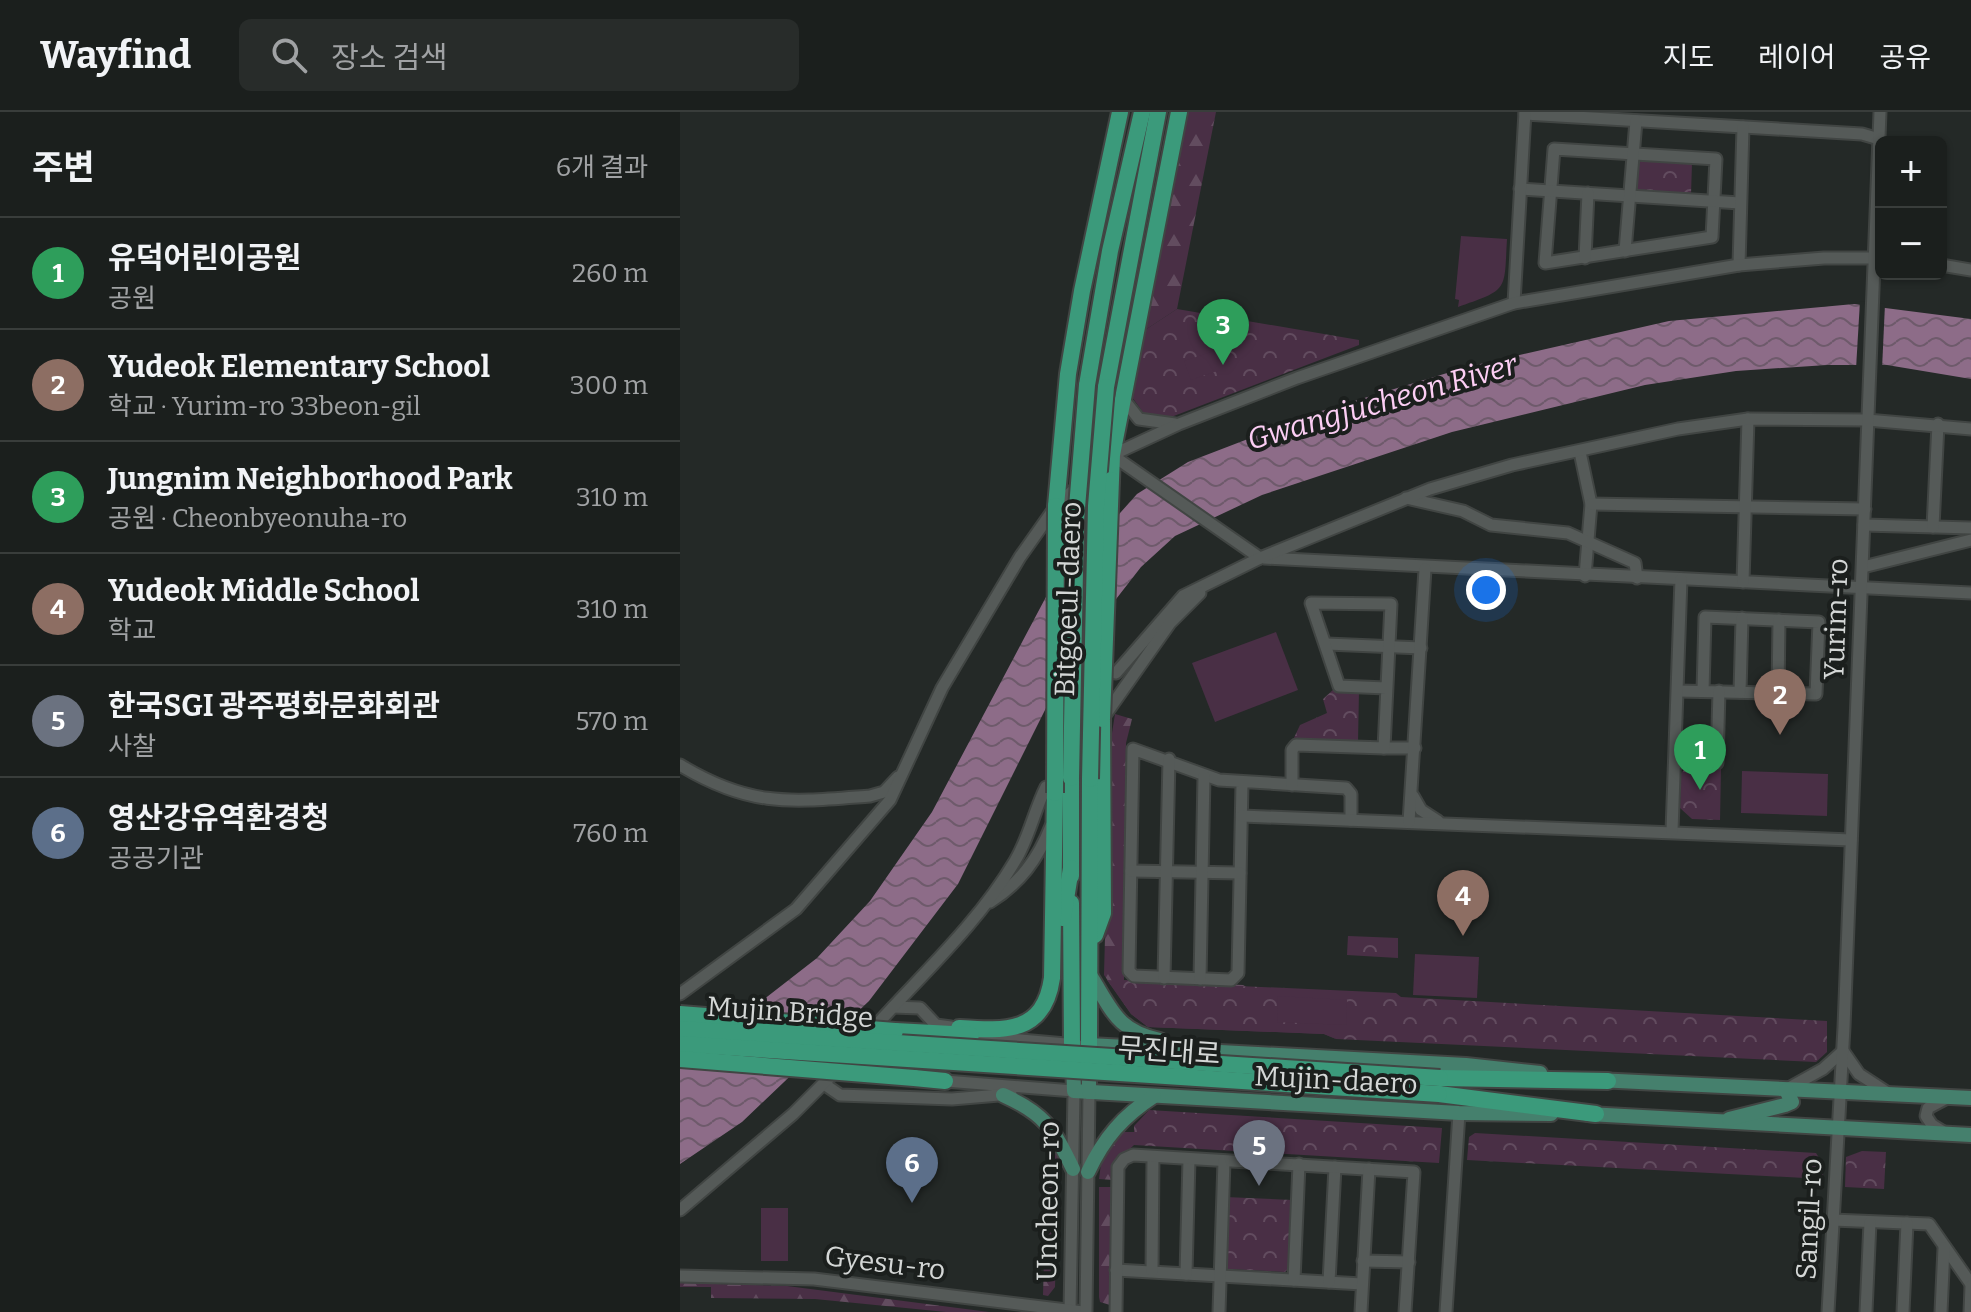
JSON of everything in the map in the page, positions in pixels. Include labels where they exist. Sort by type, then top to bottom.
[{"type":"highway","points":[[680,1014],[895,1045],[963,1031],[1021,1026],[1031,1020],[1050,990],[1054,818],[1050,790],[1056,506],[1082,291],[1120,112]]},
{"type":"highway","name":"Bitgoeul-daero","points":[[1081,1045],[1071,868],[1076,520],[1087,385],[1110,251],[1142,112]]},
{"type":"highway","name":"Bitgoeul-daero","points":[[1081,1045],[1091,948],[1090,779],[1096,506],[1106,387],[1158,112]]},
{"type":"highway","points":[[1091,948],[1103,913],[1102,719],[1112,455],[1179,112]]},
{"type":"highway","points":[[1064,430],[1089,432],[1109,422],[1124,400]]},
{"type":"highway","points":[[963,1031],[1016,1033],[1034,1025],[1049,1007],[1058,980],[1071,868]]},
{"type":"highway","name":"Mujin Bridge","points":[[680,1029],[895,1045]]},
{"type":"highway","name":"Mujin Bridge","points":[[680,1044],[895,1045]]},
{"type":"highway","name":"무진대로","points":[[895,1045],[1439,1086]]},
{"type":"highway","points":[[680,1059],[945,1081]]},
{"type":"highway","name":"Mujin-daero","points":[[1439,1086],[1608,1081]]},
{"type":"highway","name":"Mujin-daero","points":[[1439,1086],[1596,1114]]},
{"type":"main road","points":[[1090,975],[1121,1023],[1135,1035],[1199,1049]]},
{"type":"main road","name":"Mujin-daero","points":[[1081,1045],[1466,1065],[1608,1081],[1971,1098]]},
{"type":"main road","name":"Bitgoeul-daero","points":[[1074,1091],[1081,1045]]},
{"type":"main road","name":"Bitgoeul-daero","points":[[1081,1045],[1089,1092]]},
{"type":"main road","points":[[1088,1172],[1102,1143],[1119,1123],[1154,1096],[1141,1090],[1135,1081],[1134,1068],[1138,1057],[1157,1047]]},
{"type":"main road","points":[[1008,1090],[1049,1123],[1073,1169]]},
{"type":"main road","points":[[1721,1122],[1792,1102],[1786,1090]]},
{"type":"main road","name":"Mujin-daero","points":[[1074,1091],[1459,1113],[1596,1114],[1971,1135]]},
{"type":"street","name":"Yurim-ro","points":[[1879,136],[1880,112]]},
{"type":"street","points":[[1514,303],[1525,113],[1862,134],[1875,138]]},
{"type":"street","points":[[1625,251],[1636,121]]},
{"type":"street","points":[[1739,265],[1743,127]]},
{"type":"street","points":[[1554,149],[1716,159],[1712,237],[1545,263],[1549,190],[1554,149]]},
{"type":"street","points":[[1520,189],[1740,203]]},
{"type":"street","points":[[1585,258],[1588,193]]},
{"type":"street","points":[[680,994],[730,961],[814,891],[890,800],[950,675],[1020,557],[1056,506],[1112,455],[1179,424],[1368,352],[1514,303],[1739,265],[1824,258],[1875,258]]},
{"type":"street","points":[[1947,266],[1971,270]]},
{"type":"street","name":"Yurim-ro","points":[[1839,1129],[1875,271]]},
{"type":"street","points":[[1124,400],[1139,419],[1153,424],[1179,424]]},
{"type":"street","points":[[1116,673],[1183,596],[1260,558],[1405,498],[1512,465],[1678,429],[1748,419],[1868,415],[1971,429]]},
{"type":"street","points":[[1743,582],[1748,419]]},
{"type":"street","points":[[1933,527],[1938,424]]},
{"type":"street","points":[[1580,452],[1591,504],[1585,576]]},
{"type":"street","points":[[1112,455],[1134,467],[1260,558],[1425,569],[1971,593]]},
{"type":"street","points":[[1405,498],[1463,511],[1491,525],[1568,533],[1635,563],[1637,578]]},
{"type":"street","points":[[1591,504],[1865,509]]},
{"type":"street","points":[[1864,525],[1971,528]]},
{"type":"street","points":[[1863,567],[1971,540]]},
{"type":"street","points":[[1409,822],[1425,569]]},
{"type":"street","points":[[1672,831],[1681,579]]},
{"type":"street","points":[[1102,719],[1170,623],[1209,585]]},
{"type":"street","points":[[1384,748],[1391,604],[1311,603],[1339,686],[1386,688]]},
{"type":"street","points":[[1678,691],[1816,694],[1819,622],[1705,617],[1703,691]]},
{"type":"street","points":[[1740,692],[1742,618]]},
{"type":"street","points":[[1778,693],[1779,620]]},
{"type":"street","points":[[1327,644],[1421,648]]},
{"type":"street","points":[[1675,762],[1717,763],[1719,691]]},
{"type":"street","points":[[1292,785],[1292,750],[1296,745],[1415,748]]},
{"type":"street","points":[[1242,784],[1238,973],[1231,980],[1134,976],[1129,971],[1133,749],[1169,759],[1204,776],[1242,784],[1346,788],[1351,794],[1351,820]]},
{"type":"street","points":[[1164,978],[1169,759]]},
{"type":"street","points":[[680,765],[747,795],[770,801],[795,801],[877,795],[888,789],[908,763]]},
{"type":"street","points":[[1200,979],[1204,776]]},
{"type":"street","points":[[680,1210],[824,1084],[982,907],[1018,857],[1050,790]]},
{"type":"street","points":[[1413,796],[1421,810],[1442,823]]},
{"type":"street","points":[[1242,816],[1851,840]]},
{"type":"street","points":[[982,907],[1014,885],[1032,864],[1054,818]]},
{"type":"street","points":[[1131,871],[1240,873]]},
{"type":"street","points":[[893,1007],[920,1008],[936,1025],[963,1031],[1019,1042],[1081,1045]]},
{"type":"street","points":[[945,1081],[1008,1090],[1029,1075],[1032,1067],[1019,1042]]},
{"type":"street","points":[[1786,1090],[1823,1069],[1843,1051],[1859,1074],[1892,1095]]},
{"type":"street","points":[[824,1084],[840,1095],[952,1099],[1008,1090],[1074,1091]]},
{"type":"street","name":"Uncheon-ro","points":[[1070,1311],[1074,1091]]},
{"type":"street","name":"Uncheon-ro","points":[[1085,1312],[1089,1092]]},
{"type":"street","points":[[1947,1133],[1932,1125],[1926,1111],[1934,1103],[1949,1098]]},
{"type":"street","points":[[1446,1312],[1459,1113]]},
{"type":"street","name":"Sangil-ro","points":[[1828,1312],[1839,1129]]},
{"type":"street","points":[[1116,1312],[1118,1167],[1124,1159],[1133,1155],[1414,1172],[1405,1312]]},
{"type":"street","points":[[1152,1271],[1153,1157]]},
{"type":"street","points":[[1186,1274],[1189,1159]]},
{"type":"street","points":[[1219,1312],[1224,1161]]},
{"type":"street","points":[[1294,1280],[1299,1164]]},
{"type":"street","points":[[1329,1282],[1335,1167]]},
{"type":"street","points":[[1361,1312],[1369,1169]]},
{"type":"street","points":[[1833,1220],[1929,1224],[1971,1285],[1970,1312]]},
{"type":"street","points":[[1866,1312],[1870,1222]]},
{"type":"street","points":[[1903,1312],[1907,1223]]},
{"type":"street","points":[[1941,1312],[1944,1248]]},
{"type":"street","points":[[1363,1261],[1409,1262]]},
{"type":"street","points":[[1116,1270],[1362,1284]]},
{"type":"street","name":"Gyesu-ro","points":[[680,1276],[814,1279],[1085,1312]]},
{"type":"green space","points":[[1183,112],[1216,112],[1177,309],[1142,332],[1157,251],[1164,241],[1162,220]]},
{"type":"green space","points":[[1640,158],[1692,162],[1691,195],[1640,192],[1636,188]]},
{"type":"green space","points":[[1461,236],[1507,239],[1504,279],[1500,286],[1487,296],[1458,307],[1459,300],[1455,299]]},
{"type":"green space","points":[[1177,309],[1359,340],[1359,345],[1166,419],[1147,418],[1132,397],[1142,332]]},
{"type":"green space","points":[[1217,350],[1223,369],[1191,380],[1184,361]]},
{"type":"green space","points":[[1276,632],[1298,690],[1215,722],[1192,663]]},
{"type":"green space","points":[[1334,689],[1359,690],[1358,741],[1293,740],[1300,725],[1327,713],[1323,699]]},
{"type":"green space","points":[[1115,714],[1132,719],[1126,743],[1124,980],[1243,985],[1336,1039],[1324,1034],[1148,1027],[1131,1014],[1104,975],[1110,746]]},
{"type":"green space","points":[[1686,767],[1721,768],[1720,820],[1692,819],[1680,808],[1681,773]]},
{"type":"green space","points":[[1742,771],[1828,774],[1827,816],[1741,813]]},
{"type":"green space","points":[[1348,936],[1398,938],[1398,958],[1347,955]]},
{"type":"green space","points":[[1415,954],[1479,957],[1477,998],[1413,995]]},
{"type":"green space","points":[[1107,980],[1396,993],[1401,997],[1827,1021],[1827,1052],[1816,1062],[1148,1027],[1131,1014]]},
{"type":"green space","points":[[1278,996],[1347,1000],[1346,1025],[1277,1022]]},
{"type":"green space","points":[[1149,1110],[1442,1128],[1439,1163],[1134,1145],[1134,1126]]},
{"type":"green space","points":[[1119,1132],[1134,1132],[1134,1145],[1116,1162],[1113,1180],[1099,1179],[1102,1156]]},
{"type":"green space","points":[[1475,1133],[1816,1153],[1823,1164],[1823,1179],[1467,1160],[1469,1137]]},
{"type":"green space","points":[[1050,1135],[1059,1153],[1055,1287],[1048,1296],[1043,1295],[1047,1153],[1040,1142]]},
{"type":"green space","points":[[1862,1151],[1886,1152],[1884,1189],[1845,1187],[1846,1157]]},
{"type":"green space","points":[[1099,1187],[1112,1187],[1110,1305],[1100,1302],[1099,1297]]},
{"type":"green space","points":[[1225,1197],[1292,1200],[1289,1268],[1285,1272],[1226,1269],[1223,1266]]},
{"type":"green space","points":[[761,1208],[788,1208],[788,1261],[761,1261]]},
{"type":"green space","points":[[680,1283],[787,1286],[989,1312],[946,1312],[815,1299],[711,1298],[711,1287],[680,1287]]},
{"type":"water","name":"Gwangjucheon River","points":[[1854,304],[1971,319],[1971,379],[1887,365],[1827,365],[1736,371],[1645,385],[1452,432],[1262,495],[1175,536],[1141,567],[1106,612],[1048,704],[958,884],[869,1001],[742,1122],[680,1164],[680,1047],[759,1003],[817,958],[870,901],[932,812],[1047,595],[1137,494],[1188,462],[1318,412],[1467,367],[1669,321]]},
{"type":"pier","points":[[1860,301],[1885,304],[1882,369],[1856,369]]},
{"type":"place","name":"Jungnim Neighborhood Park","points":[[1223,365]]},
{"type":"place","name":"Yudeok Elementary School","points":[[1780,735]]},
{"type":"place","name":"유덕어린이공원","points":[[1700,790]]},
{"type":"place","name":"Yudeok Middle School","points":[[1463,936]]},
{"type":"place","name":"한국SGI 광주평화문화회관","points":[[1259,1186]]},
{"type":"place","name":"영산강유역환경청","points":[[912,1203]]}]
